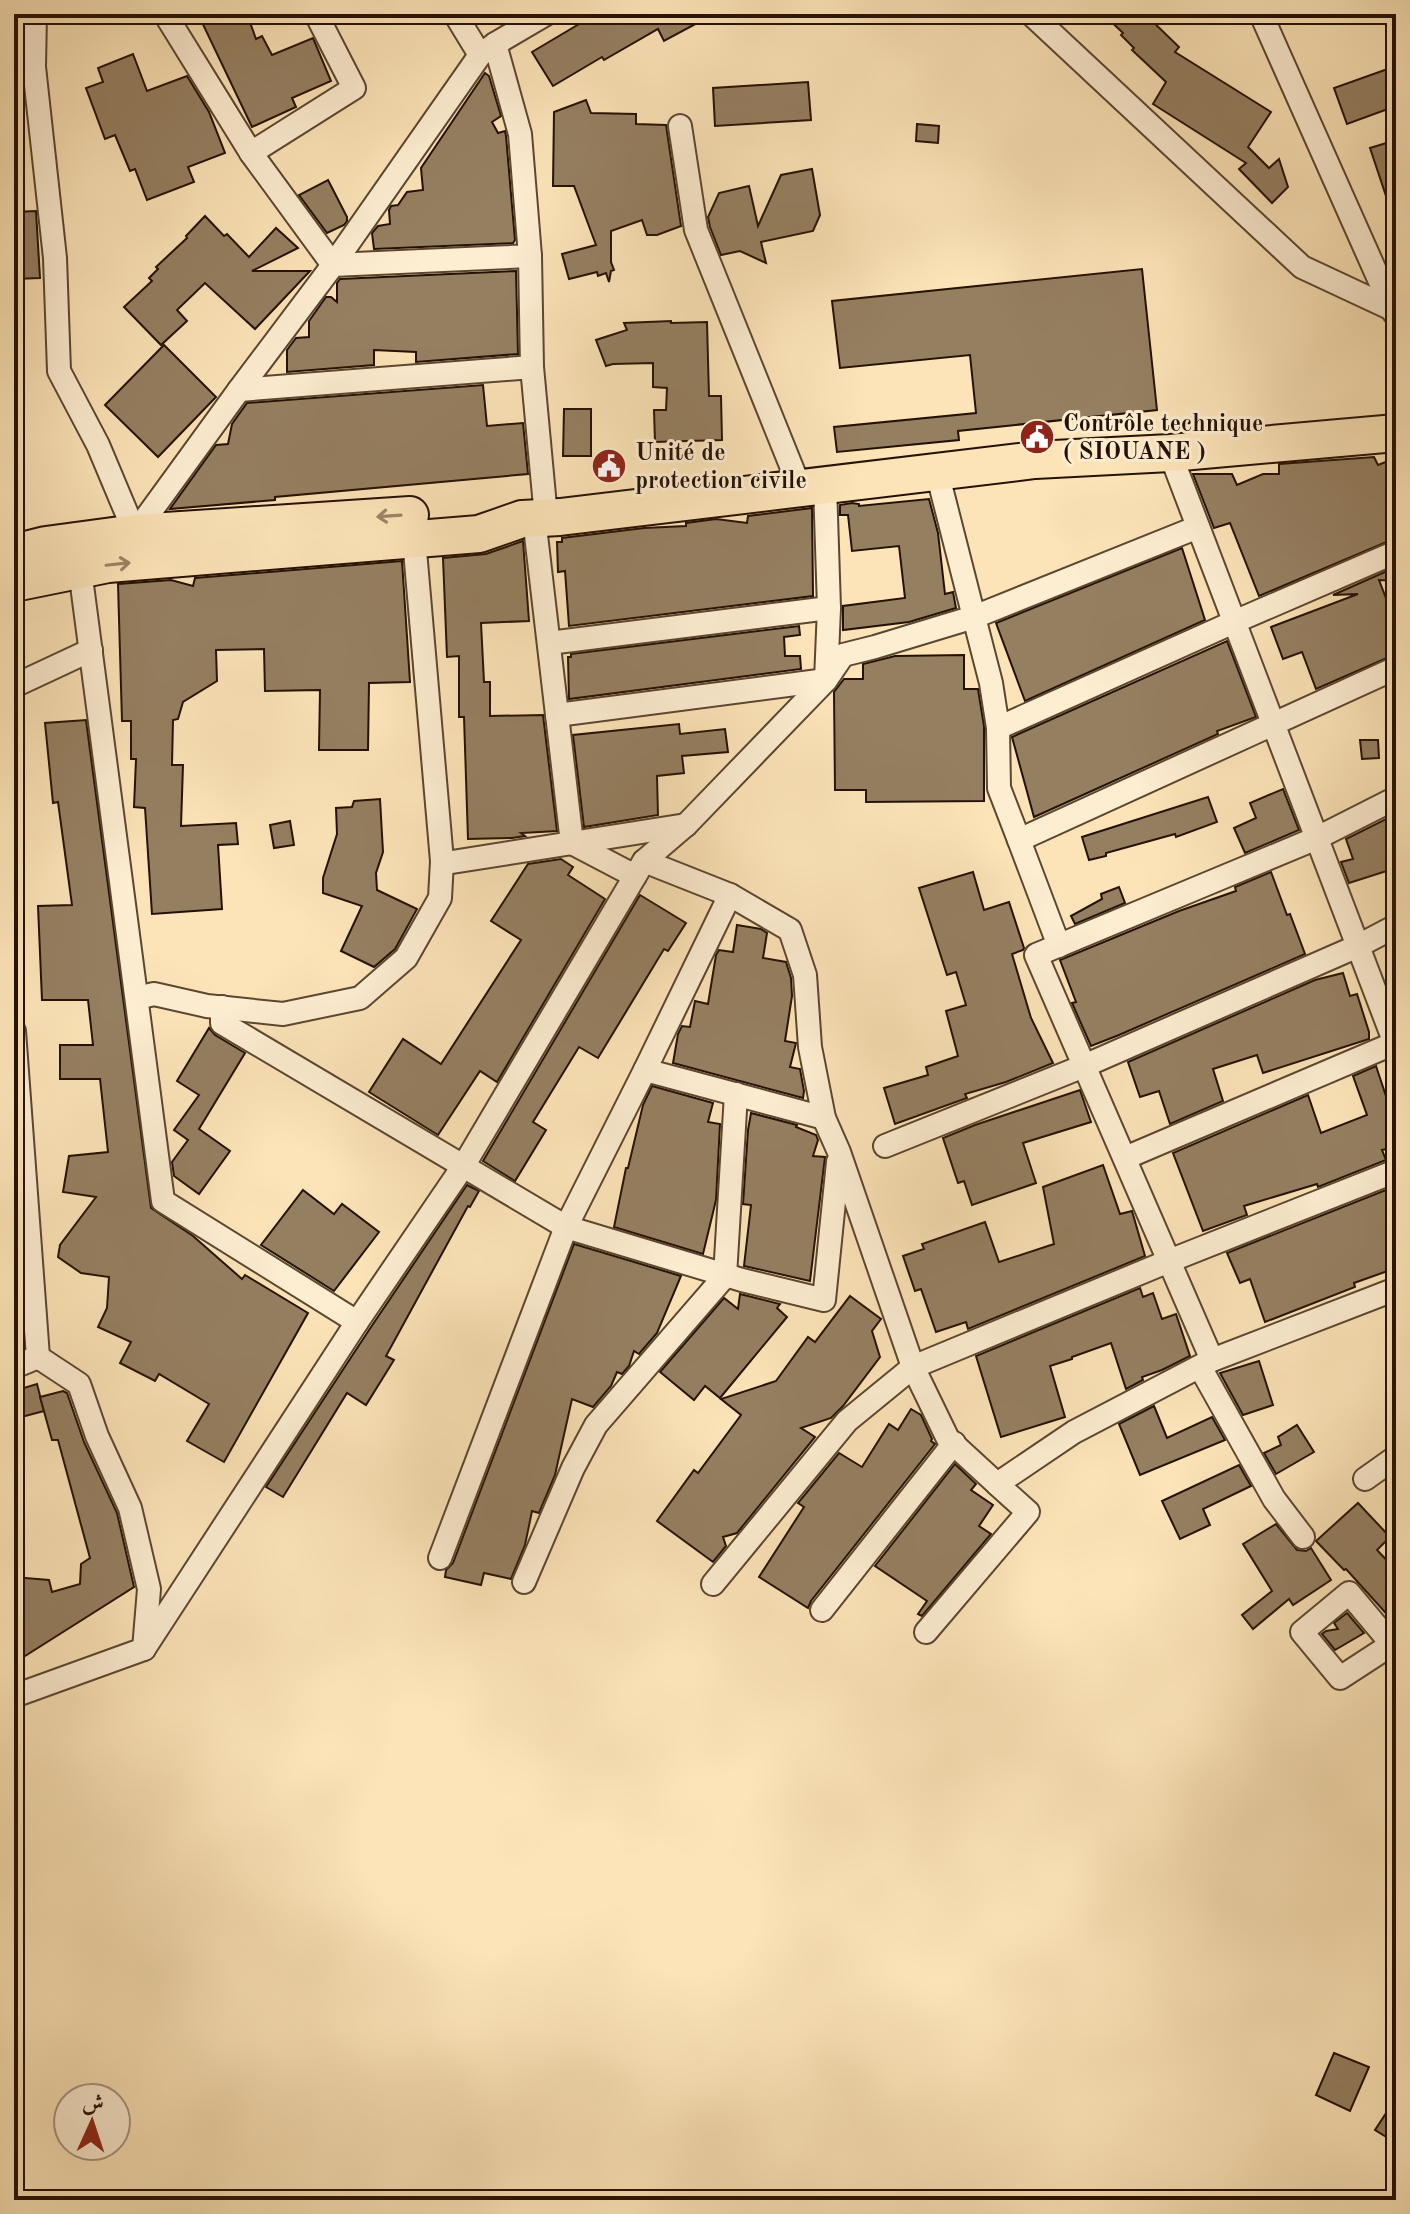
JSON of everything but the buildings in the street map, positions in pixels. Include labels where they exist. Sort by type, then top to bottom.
[{"type":"main road","points":[[14,553],[46,545],[108,564],[479,534],[534,518],[1035,460],[1170,453],[1396,433]]},
{"type":"main road","points":[[14,583],[135,533],[490,509],[534,518]]},
{"type":"street","points":[[35,14],[24,71],[55,258],[59,371],[98,445],[135,533]]},
{"type":"street","points":[[165,14],[251,153],[333,265]]},
{"type":"street","points":[[251,153],[354,88],[316,14]]},
{"type":"street","points":[[455,14],[488,49],[520,134],[530,256],[534,518],[572,843]]},
{"type":"street","points":[[135,533],[488,49],[546,14]]},
{"type":"street","points":[[1031,14],[1302,267],[1394,313]]},
{"type":"street","points":[[1261,14],[1394,313]]},
{"type":"street","points":[[680,126],[696,230],[812,486],[829,608],[826,680]]},
{"type":"street","points":[[333,265],[530,256]]},
{"type":"street","points":[[239,390],[532,367]]},
{"type":"street","points":[[1125,1158],[1394,1039],[1170,453]]},
{"type":"street","points":[[937,472],[991,683],[998,728],[999,788],[1059,946]]},
{"type":"street","points":[[14,1696],[144,1649],[357,1322],[464,1165],[640,868],[686,825],[826,680],[843,655],[974,617],[1198,527]]},
{"type":"street","points":[[137,998],[154,994],[222,1007],[283,1014],[360,998],[406,958],[440,898],[442,861],[414,539]]},
{"type":"street","points":[[998,728],[1396,552]]},
{"type":"street","points":[[77,556],[163,1201],[357,1322]]},
{"type":"street","points":[[549,643],[829,608]]},
{"type":"street","points":[[14,686],[91,650]]},
{"type":"street","points":[[1019,840],[1396,668]]},
{"type":"street","points":[[557,715],[826,680]]},
{"type":"street","points":[[1303,1537],[1274,1499],[1206,1364],[1169,1261],[1036,955],[1317,838],[1396,798]]},
{"type":"street","points":[[442,861],[452,862],[686,825]]},
{"type":"street","points":[[572,843],[640,868],[730,895],[790,930],[805,975],[810,1047],[824,1118],[839,1152],[913,1367],[948,1439],[1028,1512],[926,1632]]},
{"type":"street","points":[[440,1558],[566,1227],[730,895]]},
{"type":"street","points":[[885,1146],[1084,1066],[1358,946],[1396,926]]},
{"type":"street","points":[[222,1007],[222,1023],[566,1227],[725,1276],[824,1300],[839,1152]]},
{"type":"street","points":[[14,1031],[38,1357]]},
{"type":"street","points":[[645,1070],[824,1118]]},
{"type":"street","points":[[524,1582],[573,1468],[596,1425],[725,1276],[736,1094]]},
{"type":"street","points":[[713,1584],[847,1421],[913,1367],[1396,1171]]},
{"type":"street","points":[[997,1484],[1074,1432],[1206,1364],[1396,1289]]},
{"type":"street","points":[[38,1357],[79,1384],[97,1436],[130,1508],[149,1589],[144,1649]]},
{"type":"street","points":[[14,1367],[38,1357]]},
{"type":"street","points":[[822,1610],[954,1443]]},
{"type":"street","points":[[1365,1479],[1396,1457]]},
{"type":"place","name":"Contrôle technique ( SIOUANE )","points":[[1037,437]]},
{"type":"place","name":"Unité de protection civile","points":[[609,466]]}]
